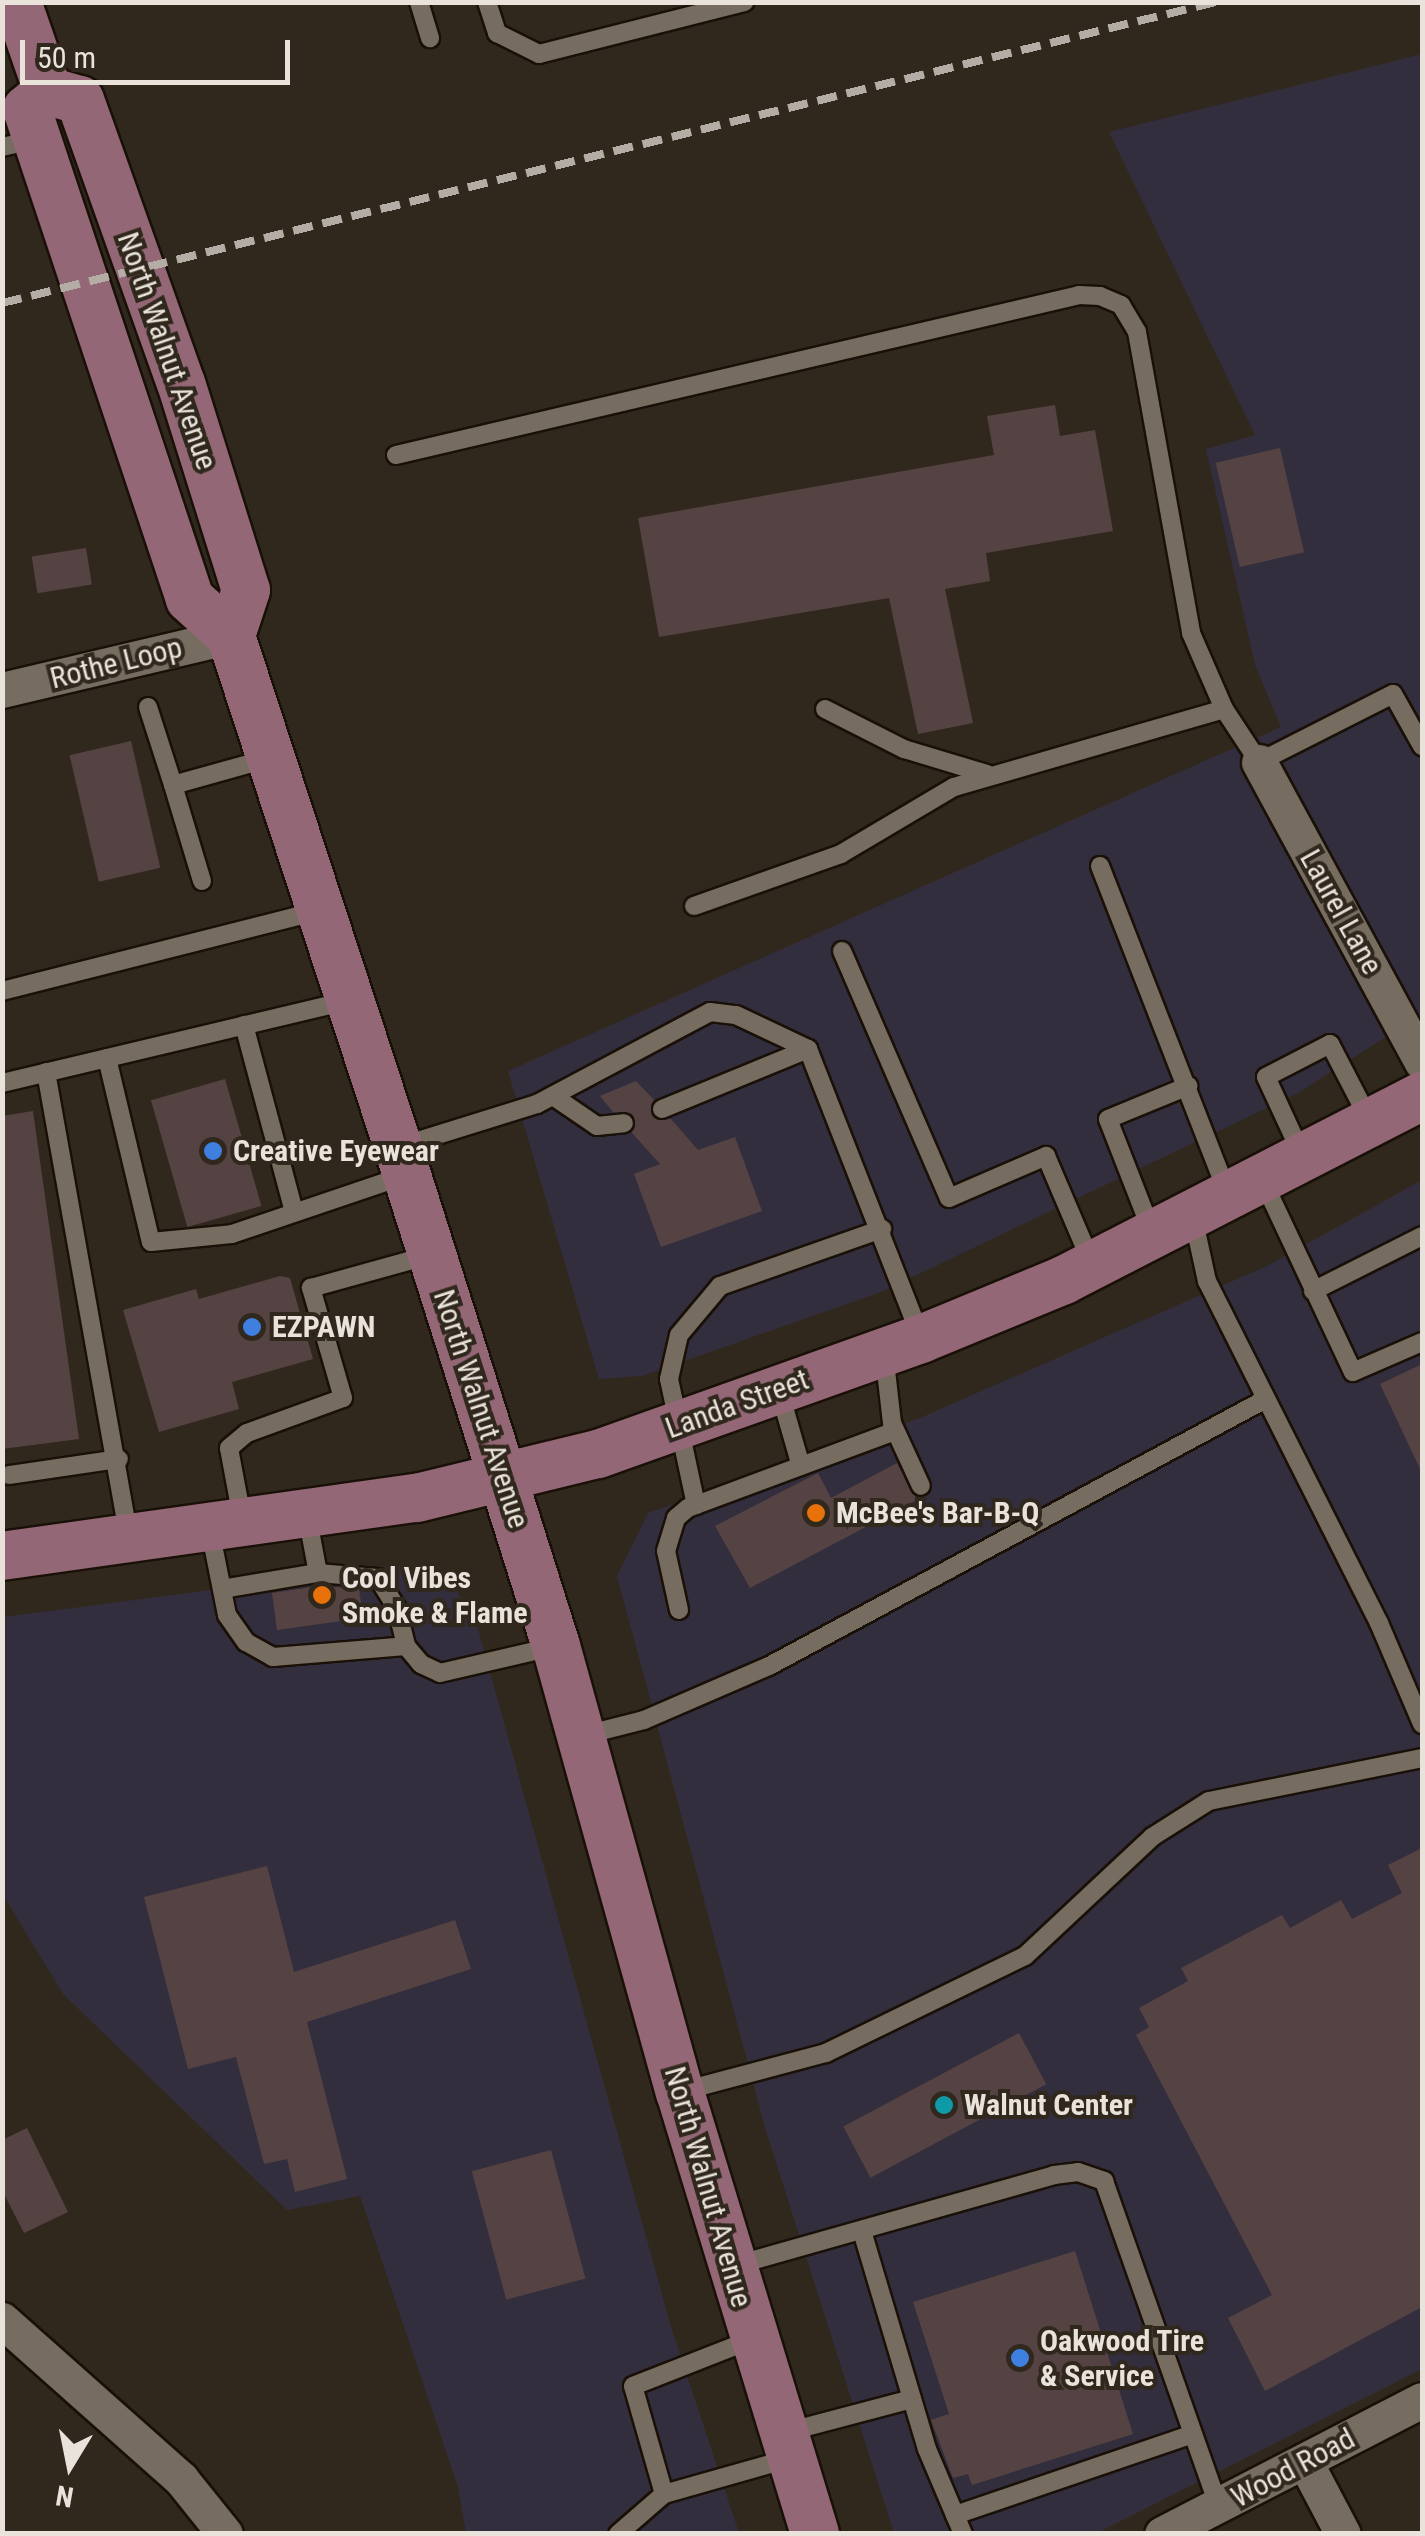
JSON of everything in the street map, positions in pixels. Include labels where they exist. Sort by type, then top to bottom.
[{"type":"main road","points":[[17,2],[48,90]]},
{"type":"main road","name":"North Walnut Avenue","points":[[230,636],[246,590],[180,383],[80,100],[48,90],[27,109],[20,143],[190,598],[230,636],[556,1646],[680,2092],[815,2534]]},
{"type":"main road","name":"Landa Street","points":[[2,1556],[130,1542],[306,1515],[502,1479],[679,1425],[902,1345],[1093,1266],[1210,1209],[1422,1096]]},
{"type":"street","name":"Rothe Loop","points":[[2,690],[230,636]]},
{"type":"street","name":"Laurel Lane","points":[[1259,762],[1422,1062]]},
{"type":"street","points":[[2,2320],[180,2479],[225,2534]]},
{"type":"street","name":"Wood Road","points":[[1162,2534],[1422,2400]]},
{"type":"street","points":[[1306,2462],[1342,2534]]},
{"type":"lane","points":[[420,2],[430,38]]},
{"type":"lane","points":[[487,2],[497,33],[539,54],[745,2]]},
{"type":"lane","points":[[396,455],[1078,295],[1100,296],[1121,305],[1137,332],[1190,632],[1224,709],[1259,762],[1393,694],[1422,746]]},
{"type":"lane","points":[[148,707],[202,881]]},
{"type":"lane","points":[[824,708],[904,749],[987,774]]},
{"type":"lane","points":[[694,906],[842,854],[954,787],[987,774],[1224,709]]},
{"type":"lane","points":[[174,785],[270,758]]},
{"type":"lane","points":[[1100,866],[1188,1086],[1210,1209],[1207,1281],[1379,1623],[1422,1724]]},
{"type":"lane","points":[[2,991],[319,911]]},
{"type":"lane","points":[[842,951],[948,1198],[1046,1156],[1093,1266]]},
{"type":"lane","points":[[2,1083],[350,1000]]},
{"type":"lane","points":[[107,1058],[151,1242],[232,1234],[294,1212],[554,1096],[710,1012],[736,1014],[808,1049],[882,1229],[902,1345],[895,1431],[920,1486]]},
{"type":"lane","points":[[244,1025],[294,1212]]},
{"type":"lane","points":[[1304,1159],[1266,1077],[1330,1044],[1371,1123]]},
{"type":"lane","points":[[662,1109],[808,1049]]},
{"type":"lane","points":[[46,1072],[119,1459],[130,1542]]},
{"type":"lane","points":[[1188,1086],[1108,1118],[1210,1209],[1313,1291],[1353,1372],[1422,1342]]},
{"type":"lane","points":[[554,1096],[597,1126],[624,1123]]},
{"type":"lane","points":[[696,1505],[669,1379],[679,1335],[720,1286],[882,1229]]},
{"type":"lane","points":[[1313,1291],[1422,1236]]},
{"type":"lane","points":[[406,1646],[273,1657],[246,1642],[227,1615],[222,1589],[229,1448],[247,1432],[342,1398],[312,1288],[432,1254]]},
{"type":"lane","points":[[779,1389],[801,1466]]},
{"type":"lane","points":[[581,1736],[644,1720],[769,1666],[1264,1400]]},
{"type":"lane","points":[[679,1610],[666,1551],[676,1518],[696,1505],[895,1431]]},
{"type":"lane","points":[[9,1475],[119,1459]]},
{"type":"lane","points":[[306,1515],[318,1573]]},
{"type":"lane","points":[[222,1589],[318,1573],[378,1578],[396,1609],[406,1646],[440,1674],[556,1646]]},
{"type":"lane","points":[[680,2092],[826,2053],[1025,1956],[1152,1837],[1209,1801],[1422,1758]]},
{"type":"lane","points":[[733,2266],[1066,2172],[1104,2181],[1219,2506]]},
{"type":"lane","points":[[862,2231],[912,2400],[964,2534]]},
{"type":"lane","points":[[664,2494],[633,2386],[753,2339]]},
{"type":"lane","points":[[618,2534],[664,2494],[912,2400]]},
{"type":"lane","points":[[955,2515],[1192,2434]]},
{"type":"shaded area","points":[[1422,54],[1422,1014],[1298,1093],[881,1292],[642,1376],[599,1379],[508,1071],[1281,727],[1255,665],[1206,449],[1255,435],[1109,132]]},
{"type":"shaded area","points":[[1422,1180],[1422,2369],[1097,2533],[894,2533],[766,2131],[617,1576],[648,1513],[920,1418],[1267,1266]]},
{"type":"shaded area","points":[[435,1561],[475,1618],[671,2327],[739,2533],[466,2533],[458,2487],[360,2196],[287,2210],[63,1994],[3,1895],[3,1617]]},
{"type":"building","points":[[1055,405],[1060,436],[1095,430],[1113,531],[986,553],[990,581],[945,589],[973,723],[918,734],[889,598],[659,637],[638,518],[994,455],[987,416]]},
{"type":"building","points":[[1280,448],[1304,552],[1240,567],[1216,463]]},
{"type":"building","points":[[86,548],[92,585],[37,593],[32,557]]},
{"type":"building","points":[[131,741],[160,868],[99,882],[70,755]]},
{"type":"building","points":[[225,1079],[261,1206],[187,1227],[151,1100]]},
{"type":"building","points":[[636,1081],[654,1100],[654,1118],[671,1119],[698,1150],[735,1137],[762,1211],[661,1247],[634,1174],[660,1164],[632,1133],[633,1115],[613,1112],[600,1096]]},
{"type":"building","points":[[33,1111],[79,1439],[2,1449],[2,1116]]},
{"type":"building","points":[[280,1276],[290,1278],[313,1359],[232,1382],[239,1409],[159,1432],[123,1310],[196,1289],[199,1299]]},
{"type":"building","points":[[1422,1364],[1422,1473],[1380,1384]]},
{"type":"building","name":"McBee's Bar-B-Q","points":[[897,1463],[917,1500],[750,1588],[715,1526],[818,1473],[831,1498]]},
{"type":"building","points":[[319,1586],[359,1589],[363,1618],[277,1630],[272,1593]]},
{"type":"building","points":[[1422,1848],[1422,2307],[1265,2391],[1228,2318],[1272,2295],[1136,2035],[1149,2027],[1139,2008],[1188,1981],[1181,1968],[1282,1915],[1290,1928],[1341,1900],[1352,1919],[1402,1893],[1388,1865]]},
{"type":"building","points":[[267,1866],[294,1972],[455,1920],[471,1969],[307,2022],[347,2179],[295,2192],[287,2159],[264,2164],[236,2057],[188,2069],[144,1897]]},
{"type":"building","name":"Walnut Center","points":[[1019,2033],[1046,2084],[871,2178],[843,2126]]},
{"type":"building","points":[[27,2128],[68,2212],[24,2233],[2,2190],[2,2140]]},
{"type":"building","points":[[551,2150],[585,2278],[506,2300],[472,2171]]},
{"type":"building","name":"Oakwood Tire & Service","points":[[1075,2251],[1133,2434],[972,2485],[968,2474],[953,2478],[931,2420],[949,2414],[913,2302]]},
{"type":"railway","points":[[2,303],[1216,2]]},
{"type":"place","name":"Creative Eyewear","points":[[213,1151]]},
{"type":"place","name":"EZPAWN","points":[[252,1327]]},
{"type":"place","name":"McBee's Bar-B-Q","points":[[816,1513]]},
{"type":"place","name":"Cool Vibes Smoke & Flame","points":[[322,1595]]},
{"type":"place","name":"Walnut Center","points":[[944,2105]]},
{"type":"place","name":"Oakwood Tire & Service","points":[[1020,2358]]}]
